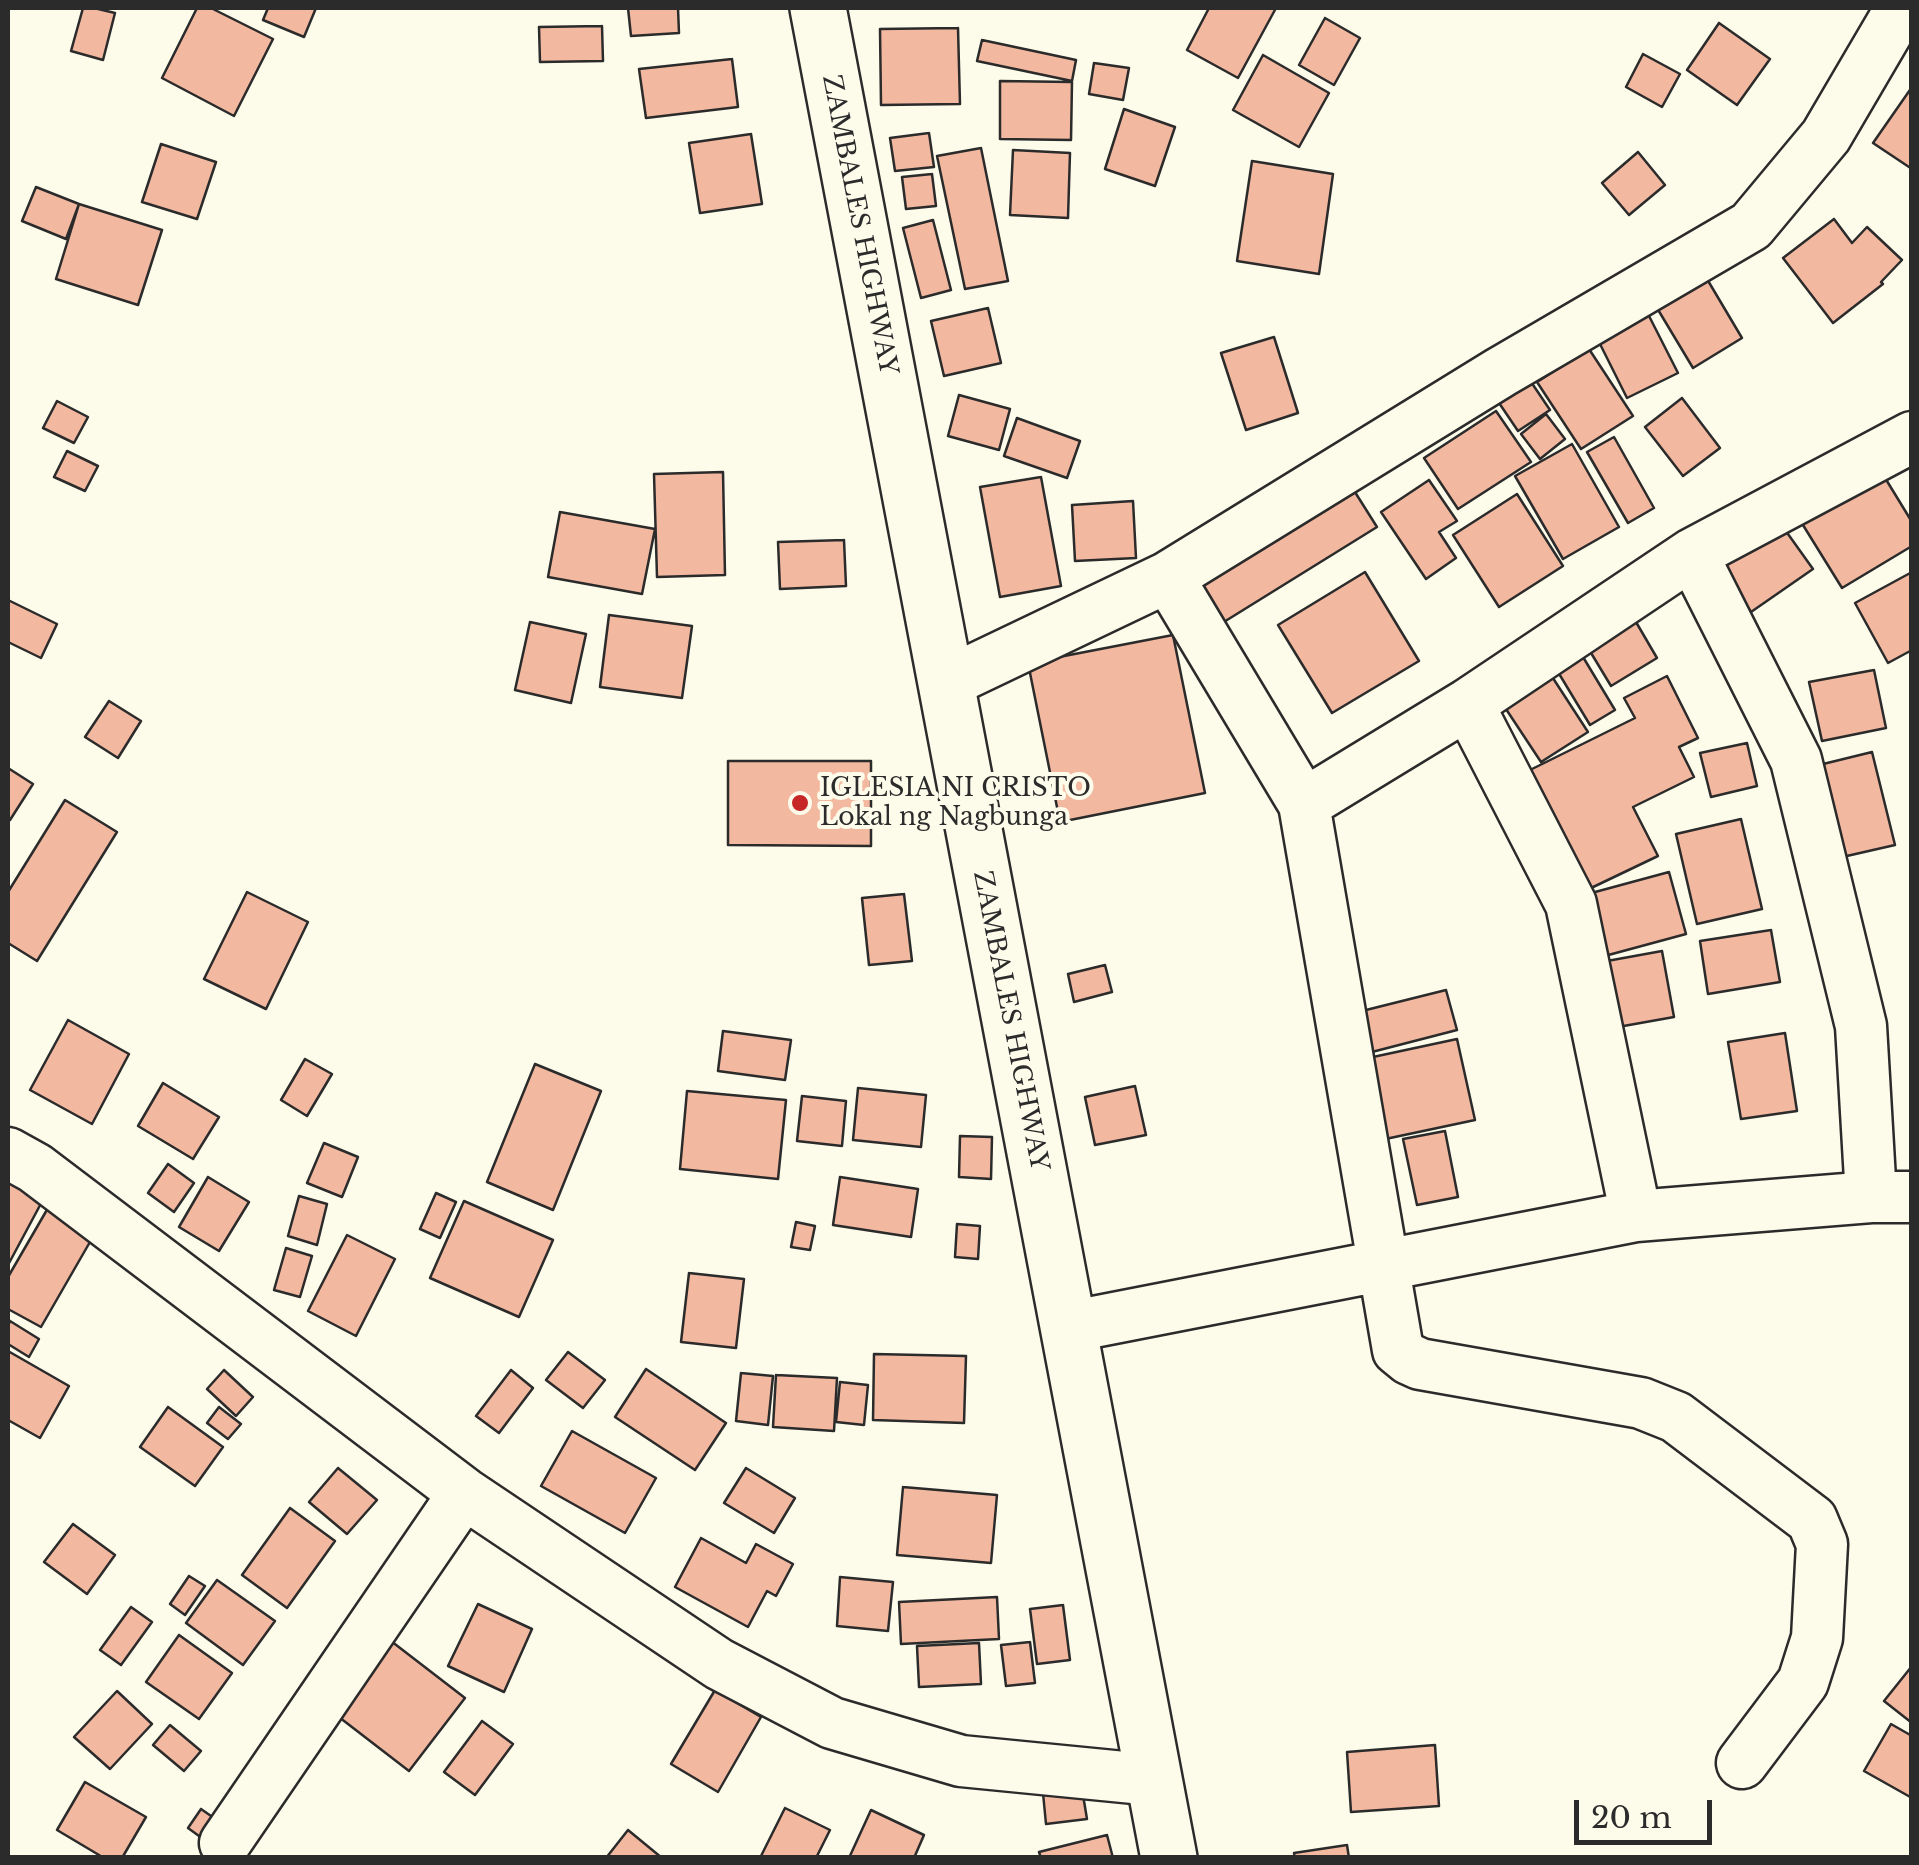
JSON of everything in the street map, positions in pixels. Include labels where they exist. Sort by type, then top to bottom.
[{"type":"main road","name":"ZAMBALES HIGHWAY","points":[[818,8],[1169,1858]]},
{"type":"street","points":[[946,683],[1168,577],[1501,372],[1751,226],[1826,136],[1902,8]]},
{"type":"street","points":[[1304,804],[1468,704],[1692,554],[1911,438]]},
{"type":"street","points":[[1068,1327],[1636,1216],[1891,1197],[1861,1026],[1796,760],[1692,554]]},
{"type":"street","points":[[1168,577],[1304,804],[1398,1350],[1420,1364],[1641,1404],[1676,1417],[1812,1520],[1822,1544],[1817,1638],[1802,1682],[1742,1763]]},
{"type":"street","points":[[1468,704],[1571,904],[1636,1216]]},
{"type":"street","points":[[8,1153],[35,1168],[464,1493],[719,1664],[832,1723],[961,1761],[1154,1780]]},
{"type":"street","points":[[225,1842],[464,1493]]},
{"type":"building","points":[[83,8],[115,13],[103,60],[71,51]]},
{"type":"building","points":[[197,8],[211,8],[273,39],[234,116],[162,78]]},
{"type":"building","points":[[268,8],[316,8],[304,37],[263,20]]},
{"type":"building","points":[[628,8],[678,8],[679,33],[631,36]]},
{"type":"building","points":[[1209,8],[1276,8],[1238,78],[1187,50]]},
{"type":"building","points":[[1325,18],[1360,38],[1334,85],[1299,65]]},
{"type":"building","points":[[1719,23],[1770,59],[1737,105],[1687,70]]},
{"type":"building","points":[[602,26],[603,61],[540,62],[539,27]]},
{"type":"building","points":[[958,28],[960,104],[881,105],[880,29]]},
{"type":"building","points":[[982,40],[1076,60],[1072,81],[977,61]]},
{"type":"building","points":[[1643,54],[1680,74],[1662,107],[1626,87]]},
{"type":"building","points":[[1263,55],[1329,93],[1299,147],[1233,110]]},
{"type":"building","points":[[732,59],[738,107],[646,118],[639,69]]},
{"type":"building","points":[[1094,63],[1129,68],[1123,100],[1089,94]]},
{"type":"building","points":[[1000,81],[1072,82],[1071,140],[1000,139]]},
{"type":"building","points":[[1912,87],[1912,169],[1873,143]]},
{"type":"building","points":[[1124,109],[1175,127],[1155,186],[1105,169]]},
{"type":"building","points":[[929,133],[934,167],[895,171],[890,138]]},
{"type":"building","points":[[751,134],[762,204],[700,213],[689,143]]},
{"type":"building","points":[[161,144],[216,162],[197,219],[142,202]]},
{"type":"building","points":[[981,148],[1008,281],[965,289],[937,156]]},
{"type":"building","points":[[1013,150],[1070,153],[1068,218],[1010,215]]},
{"type":"building","points":[[1638,152],[1665,185],[1629,215],[1602,183]]},
{"type":"building","points":[[1252,161],[1333,174],[1319,274],[1237,261]]},
{"type":"building","points":[[932,174],[936,206],[906,209],[902,177]]},
{"type":"building","points":[[36,187],[79,204],[66,239],[22,221]]},
{"type":"building","points":[[79,204],[162,230],[138,305],[56,279]]},
{"type":"building","points":[[1834,219],[1852,243],[1867,227],[1902,260],[1883,284],[1833,323],[1783,258]]},
{"type":"building","points":[[933,220],[951,290],[921,298],[903,228]]},
{"type":"building","points":[[1707,279],[1742,338],[1693,368],[1657,308]]},
{"type":"building","points":[[988,308],[1001,363],[944,376],[931,321]]},
{"type":"building","points":[[1647,312],[1678,373],[1627,398],[1597,338]]},
{"type":"building","points":[[1274,337],[1298,413],[1246,430],[1221,353]]},
{"type":"building","points":[[1589,349],[1633,416],[1581,449],[1537,382]]},
{"type":"building","points":[[1525,373],[1550,410],[1518,431],[1493,394]]},
{"type":"building","points":[[959,395],[1010,409],[999,450],[948,436]]},
{"type":"building","points":[[1682,398],[1720,448],[1683,476],[1645,427]]},
{"type":"building","points":[[57,401],[88,417],[74,443],[43,428]]},
{"type":"building","points":[[1496,411],[1531,462],[1458,509],[1424,458]]},
{"type":"building","points":[[1546,414],[1565,439],[1540,459],[1521,434]]},
{"type":"building","points":[[1017,418],[1080,441],[1067,478],[1004,456]]},
{"type":"building","points":[[1614,437],[1654,508],[1628,523],[1587,452]]},
{"type":"building","points":[[1572,444],[1619,527],[1563,559],[1515,476]]},
{"type":"building","points":[[67,451],[98,466],[85,491],[54,477]]},
{"type":"building","points":[[1879,468],[1912,522],[1912,546],[1842,588],[1798,517]]},
{"type":"building","points":[[723,472],[725,575],[657,577],[654,474]]},
{"type":"building","points":[[1041,477],[1061,586],[1000,597],[980,487]]},
{"type":"building","points":[[1429,480],[1457,521],[1439,532],[1456,558],[1426,579],[1381,512]]},
{"type":"building","points":[[1348,481],[1377,527],[1219,625],[1190,579]]},
{"type":"building","points":[[1517,494],[1563,566],[1499,607],[1453,535]]},
{"type":"building","points":[[1133,501],[1136,558],[1075,561],[1072,505]]},
{"type":"building","points":[[560,512],[655,529],[642,594],[548,577]]},
{"type":"building","points":[[1778,520],[1813,569],[1751,612],[1716,563]]},
{"type":"building","points":[[844,540],[846,586],[780,589],[778,542]]},
{"type":"building","points":[[1365,572],[1419,661],[1332,713],[1278,625]]},
{"type":"building","points":[[1912,572],[1912,650],[1888,663],[1855,603]]},
{"type":"building","points":[[8,600],[57,624],[41,658],[8,642]]},
{"type":"building","points":[[1629,610],[1657,658],[1611,686],[1582,638]]},
{"type":"building","points":[[609,615],[692,626],[682,698],[600,687]]},
{"type":"building","points":[[530,622],[586,634],[571,703],[515,690]]},
{"type":"building","points":[[1173,635],[1205,793],[1060,822],[1028,663]]},
{"type":"building","points":[[1583,657],[1615,710],[1590,725],[1558,672]]},
{"type":"building","points":[[1874,670],[1886,728],[1822,741],[1809,682]]},
{"type":"building","points":[[1549,672],[1588,732],[1541,762],[1502,703]]},
{"type":"building","points":[[1667,676],[1698,738],[1679,747],[1694,777],[1633,807],[1658,856],[1589,889],[1530,770],[1635,718],[1624,698]]},
{"type":"building","points":[[109,701],[141,721],[118,758],[85,737]]},
{"type":"building","points":[[1747,743],[1757,786],[1711,797],[1700,753]]},
{"type":"building","points":[[1872,752],[1895,845],[1838,858],[1815,766]]},
{"type":"building","name":"IGLESIA NI CRISTO Lokal ng Nagbunga","points":[[728,761],[871,761],[871,846],[728,845]]},
{"type":"building","points":[[8,768],[33,784],[10,820],[8,818]]},
{"type":"building","points":[[65,800],[117,832],[37,961],[8,943],[8,892]]},
{"type":"building","points":[[1741,819],[1762,909],[1697,924],[1676,834]]},
{"type":"building","points":[[1669,872],[1686,934],[1601,957],[1584,895]]},
{"type":"building","points":[[247,892],[308,922],[266,1009],[204,979]]},
{"type":"building","points":[[904,894],[912,961],[869,965],[862,898]]},
{"type":"building","points":[[1771,930],[1780,982],[1708,994],[1700,941]]},
{"type":"building","points":[[1662,951],[1674,1017],[1618,1027],[1607,961]]},
{"type":"building","points":[[1105,965],[1112,992],[1074,1002],[1068,974]]},
{"type":"building","points":[[1446,990],[1457,1030],[1368,1053],[1358,1012]]},
{"type":"building","points":[[68,1020],[129,1054],[92,1124],[30,1090]]},
{"type":"building","points":[[723,1031],[791,1040],[785,1080],[718,1071]]},
{"type":"building","points":[[1785,1033],[1797,1111],[1741,1119],[1728,1042]]},
{"type":"building","points":[[1457,1039],[1475,1120],[1376,1141],[1359,1060]]},
{"type":"building","points":[[305,1059],[332,1074],[307,1116],[281,1100]]},
{"type":"building","points":[[535,1064],[601,1091],[553,1210],[487,1182]]},
{"type":"building","points":[[163,1083],[219,1117],[193,1159],[138,1126]]},
{"type":"building","points":[[1135,1086],[1146,1135],[1095,1145],[1085,1097]]},
{"type":"building","points":[[858,1088],[926,1095],[921,1147],[853,1140]]},
{"type":"building","points":[[687,1091],[786,1100],[778,1179],[680,1169]]},
{"type":"building","points":[[802,1096],[846,1101],[842,1146],[797,1141]]},
{"type":"building","points":[[1445,1131],[1458,1197],[1417,1205],[1403,1139]]},
{"type":"building","points":[[960,1136],[992,1137],[991,1179],[959,1177]]},
{"type":"building","points":[[324,1143],[358,1157],[342,1197],[307,1183]]},
{"type":"building","points":[[168,1164],[194,1183],[174,1212],[148,1193]]},
{"type":"building","points":[[8,1175],[45,1196],[8,1265]]},
{"type":"building","points":[[208,1177],[249,1202],[219,1251],[179,1227]]},
{"type":"building","points":[[840,1177],[918,1189],[911,1237],[833,1225]]},
{"type":"building","points":[[436,1193],[456,1202],[440,1238],[420,1229]]},
{"type":"building","points":[[299,1196],[327,1204],[317,1245],[288,1236]]},
{"type":"building","points":[[464,1201],[553,1240],[519,1317],[430,1278]]},
{"type":"building","points":[[48,1208],[94,1235],[41,1327],[8,1309],[8,1277]]},
{"type":"building","points":[[796,1222],[815,1226],[810,1250],[791,1247]]},
{"type":"building","points":[[957,1224],[980,1226],[978,1259],[955,1257]]},
{"type":"building","points":[[347,1235],[395,1259],[356,1336],[308,1311]]},
{"type":"building","points":[[286,1248],[312,1256],[300,1297],[274,1290]]},
{"type":"building","points":[[689,1273],[744,1279],[736,1348],[681,1342]]},
{"type":"building","points":[[10,1321],[39,1339],[29,1357],[8,1344]]},
{"type":"building","points":[[8,1351],[69,1386],[40,1438],[8,1420]]},
{"type":"building","points":[[568,1352],[605,1380],[583,1408],[546,1380]]},
{"type":"building","points":[[874,1354],[966,1356],[964,1423],[873,1420]]},
{"type":"building","points":[[646,1369],[726,1423],[695,1470],[615,1417]]},
{"type":"building","points":[[224,1370],[253,1397],[236,1416],[207,1389]]},
{"type":"building","points":[[511,1370],[533,1388],[499,1433],[476,1416]]},
{"type":"building","points":[[741,1373],[773,1376],[768,1425],[736,1421]]},
{"type":"building","points":[[776,1375],[837,1378],[834,1431],[773,1427]]},
{"type":"building","points":[[840,1382],[868,1385],[864,1425],[836,1422]]},
{"type":"building","points":[[168,1407],[223,1447],[195,1486],[140,1447]]},
{"type":"building","points":[[219,1407],[241,1424],[228,1439],[207,1423]]},
{"type":"building","points":[[572,1431],[656,1478],[625,1533],[541,1486]]},
{"type":"building","points":[[338,1468],[377,1500],[347,1534],[309,1502]]},
{"type":"building","points":[[746,1468],[795,1498],[774,1533],[724,1503]]},
{"type":"building","points":[[903,1487],[997,1495],[991,1563],[897,1555]]},
{"type":"building","points":[[290,1508],[335,1541],[287,1608],[242,1575]]},
{"type":"building","points":[[73,1524],[115,1555],[87,1594],[44,1562]]},
{"type":"building","points":[[701,1538],[746,1563],[756,1544],[793,1564],[776,1596],[767,1591],[748,1627],[675,1587]]},
{"type":"building","points":[[189,1576],[205,1586],[185,1615],[170,1604]]},
{"type":"building","points":[[840,1577],[893,1582],[888,1631],[837,1626]]},
{"type":"building","points":[[217,1580],[275,1621],[243,1665],[186,1623]]},
{"type":"building","points":[[997,1597],[999,1639],[901,1644],[899,1602]]},
{"type":"building","points":[[478,1604],[532,1629],[504,1692],[448,1666]]},
{"type":"building","points":[[1063,1605],[1070,1660],[1037,1664],[1030,1609]]},
{"type":"building","points":[[131,1607],[152,1622],[121,1665],[100,1650]]},
{"type":"building","points":[[179,1635],[232,1673],[199,1719],[146,1682]]},
{"type":"building","points":[[391,1641],[465,1698],[409,1771],[335,1714]]},
{"type":"building","points":[[1030,1642],[1035,1683],[1006,1686],[1001,1645]]},
{"type":"building","points":[[979,1643],[981,1684],[919,1687],[917,1646]]},
{"type":"building","points":[[1912,1666],[1912,1723],[1884,1701]]},
{"type":"building","points":[[715,1690],[761,1717],[718,1792],[671,1764]]},
{"type":"building","points":[[117,1691],[152,1724],[110,1769],[74,1737]]},
{"type":"building","points":[[482,1721],[513,1744],[475,1795],[444,1772]]},
{"type":"building","points":[[1891,1724],[1912,1736],[1912,1798],[1864,1771]]},
{"type":"building","points":[[170,1725],[201,1751],[184,1771],[153,1745]]},
{"type":"building","points":[[1435,1745],[1439,1806],[1351,1812],[1347,1752]]},
{"type":"building","points":[[85,1782],[146,1817],[122,1858],[104,1858],[57,1830]]},
{"type":"building","points":[[1082,1789],[1087,1819],[1046,1824],[1043,1793]]},
{"type":"building","points":[[785,1808],[830,1830],[816,1858],[760,1858]]},
{"type":"building","points":[[201,1809],[224,1825],[210,1844],[188,1828]]},
{"type":"building","points":[[871,1810],[924,1835],[914,1858],[849,1858]]},
{"type":"building","points":[[628,1830],[662,1858],[606,1858]]},
{"type":"building","points":[[1107,1835],[1113,1858],[1041,1858],[1039,1852]]},
{"type":"building","points":[[1347,1845],[1349,1858],[1295,1858],[1294,1853]]},
{"type":"place","name":"IGLESIA NI CRISTO Lokal ng Nagbunga","points":[[800,803]]}]
